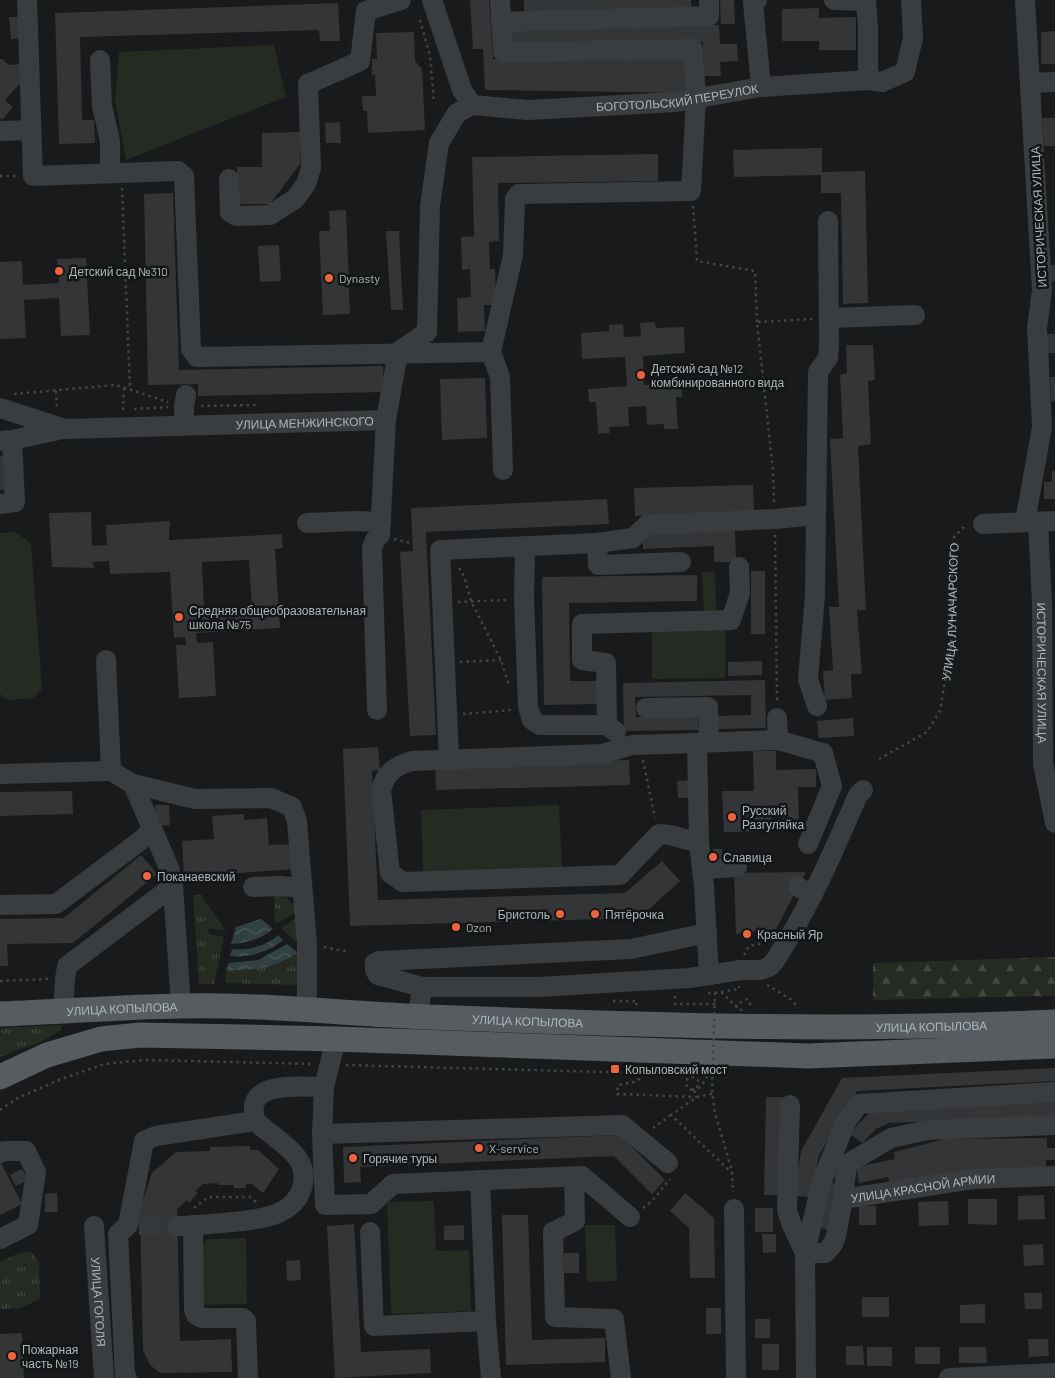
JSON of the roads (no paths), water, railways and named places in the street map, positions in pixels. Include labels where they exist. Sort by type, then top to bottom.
[{"type":"main road","name":"УЛИЦА КОПЫЛОВА","points":[[0,1014],[181,1006],[305,1009],[418,1017],[729,1027],[852,1028],[1055,1022]]},
{"type":"main road","name":"УЛИЦА КОПЫЛОВА","points":[[0,1077],[47,1055],[101,1039],[140,1035],[336,1039],[808,1056],[1055,1046]]},
{"type":"street","points":[[27,0],[33,176],[178,171],[184,176],[191,349],[197,357],[398,352],[491,352]]},
{"type":"street","points":[[229,179],[230,212],[236,216],[270,215],[295,199],[306,184],[311,168],[308,84],[360,61],[365,5],[401,0]]},
{"type":"street","points":[[500,0],[503,52],[693,49],[696,99],[691,191],[519,194],[515,199],[513,255],[491,352],[500,377],[503,470]]},
{"type":"street","points":[[501,22],[709,16],[709,0]]},
{"type":"street","points":[[757,0],[753,2],[761,87]]},
{"type":"street","points":[[834,0],[866,1],[875,81]]},
{"type":"street","points":[[873,0],[875,81]]},
{"type":"street","name":"БОГОТОЛЬСКИЙ ПЕРЕУЛОК","points":[[472,105],[528,110],[676,102],[761,87],[875,81],[905,72],[913,38],[910,0]]},
{"type":"street","name":"ИСТОРИЧЕСКАЯ УЛИЦА","points":[[1025,0],[1042,290],[1037,328],[1042,427],[1039,522],[1048,730],[1043,764],[1055,823]]},
{"type":"street","points":[[398,352],[427,332],[430,206],[439,143],[457,114],[472,105],[462,90],[425,7]]},
{"type":"street","points":[[100,60],[102,106],[116,173]]},
{"type":"street","points":[[1031,84],[1055,82]]},
{"type":"street","points":[[0,131],[31,130]]},
{"type":"street","points":[[818,706],[808,679],[815,595],[818,372],[828,358],[830,318],[828,221]]},
{"type":"street","points":[[830,318],[915,315]]},
{"type":"street","name":"УЛИЦА МЕНЖИНСКОГО","points":[[5,401],[61,421],[184,425],[386,420],[398,352]]},
{"type":"street","points":[[177,399],[184,406],[184,425]]},
{"type":"street","points":[[377,710],[372,548],[375,540],[380,535],[386,420]]},
{"type":"street","points":[[0,504],[15,502],[6,441],[61,421]]},
{"type":"street","points":[[449,759],[440,550],[597,544],[633,538],[647,525],[775,519],[816,515]]},
{"type":"street","points":[[307,523],[381,522]]},
{"type":"street","points":[[983,524],[1039,522]]},
{"type":"street","points":[[597,544],[598,565],[681,562]]},
{"type":"street","points":[[525,546],[524,599],[528,707],[532,720],[540,725],[607,725],[635,744]]},
{"type":"street","points":[[607,725],[606,663],[582,660],[582,624],[731,620],[740,592],[739,567]]},
{"type":"street","points":[[106,660],[110,770]]},
{"type":"street","points":[[646,708],[708,707],[703,742],[699,843],[703,869],[710,987]]},
{"type":"street","points":[[778,718],[778,740]]},
{"type":"street","points":[[699,843],[670,834],[659,834],[620,874],[403,882],[390,873],[381,790],[383,781],[397,766],[412,761],[602,754],[635,744],[778,740],[823,753],[832,786],[808,844]]},
{"type":"street","points":[[0,774],[110,770],[133,784],[154,791],[195,799],[272,798],[292,807],[297,821],[307,944],[308,993],[305,1009]]},
{"type":"street","points":[[133,784],[169,868],[173,886],[181,1006]]},
{"type":"street","points":[[710,987],[741,970],[761,970],[769,967],[774,962],[801,919],[801,894],[858,795],[863,790]]},
{"type":"street","points":[[0,905],[56,904],[152,830]]},
{"type":"street","points":[[703,869],[737,867]]},
{"type":"street","points":[[63,1012],[64,979],[67,966],[173,886]]},
{"type":"street","points":[[253,887],[281,886],[302,888]]},
{"type":"street","points":[[707,933],[631,949],[379,961],[375,964],[375,970],[378,975],[422,987],[538,987],[689,978],[710,987]]},
{"type":"street","points":[[418,1017],[422,987]]},
{"type":"street","points":[[336,1039],[324,1087],[322,1134],[324,1205],[371,1204],[394,1184],[582,1176],[630,1217]]},
{"type":"street","points":[[248,1378],[246,1321],[240,1316],[202,1318],[196,1315],[185,1226],[254,1220],[269,1216],[292,1205],[299,1196],[304,1176],[302,1167],[297,1156],[255,1121],[254,1103],[259,1095],[268,1089],[324,1087]]},
{"type":"street","points":[[806,1378],[805,1253],[822,1181],[846,1122],[859,1104],[1055,1092]]},
{"type":"street","points":[[790,1105],[787,1210],[805,1253]]},
{"type":"street","points":[[127,1378],[125,1376],[118,1234],[134,1225],[144,1141],[156,1136],[255,1121]]},
{"type":"street","points":[[322,1134],[622,1125],[668,1163]]},
{"type":"street","points":[[843,1199],[847,1164],[891,1138],[928,1130],[1055,1125]]},
{"type":"street","points":[[0,1153],[4,1150],[26,1151],[36,1172],[28,1225],[0,1240]]},
{"type":"street","name":"УЛИЦА КРАСНОЙ АРМИИ","points":[[805,1253],[824,1253],[833,1244],[843,1199],[973,1179],[1055,1176]]},
{"type":"street","points":[[574,1177],[575,1220],[553,1232],[555,1317],[614,1319],[621,1378]]},
{"type":"street","points":[[480,1180],[486,1321],[491,1378]]},
{"type":"street","points":[[734,1209],[736,1378]]},
{"type":"street","name":"УЛИЦА ГОГОЛЯ","points":[[94,1226],[104,1378]]},
{"type":"street","points":[[370,1232],[374,1326],[486,1321]]},
{"type":"street","points":[[949,1378],[1055,1374]]},
{"type":"water","points":[[261,919],[273,929],[253,940],[231,944],[236,927]]},
{"type":"water","points":[[278,935],[283,940],[265,951],[244,956],[230,956],[232,949],[257,947]]},
{"type":"water","points":[[287,944],[298,953],[264,968],[226,970],[229,963],[258,960]]},
{"type":"tunnel","points":[[139,1225],[177,1226]]},
{"type":"place","name":"Детский сад №310","points":[[59,271]]},
{"type":"place","name":"Dynasty","points":[[329,278]]},
{"type":"place","name":"Детский сад №12 комбинированного вида","points":[[641,375]]},
{"type":"place","name":"Средняя общеобразовательная школа №75","points":[[179,617]]},
{"type":"place","name":"Русский Разгуляйка","points":[[732,817]]},
{"type":"place","name":"Славица","points":[[713,857]]},
{"type":"place","name":"Поканаевский","points":[[147,876]]},
{"type":"place","name":"Бристоль","points":[[560,914]]},
{"type":"place","name":"Пятёрочка","points":[[595,914]]},
{"type":"place","name":"Ozon","points":[[456,927]]},
{"type":"place","name":"Красный Яр","points":[[747,934]]},
{"type":"place","name":"Копыловский мост","points":[[615,1069]]},
{"type":"place","name":"X-service","points":[[479,1148]]},
{"type":"place","name":"Горячие туры","points":[[353,1158]]},
{"type":"place","name":"Пожарная часть №19","points":[[12,1356]]}]
